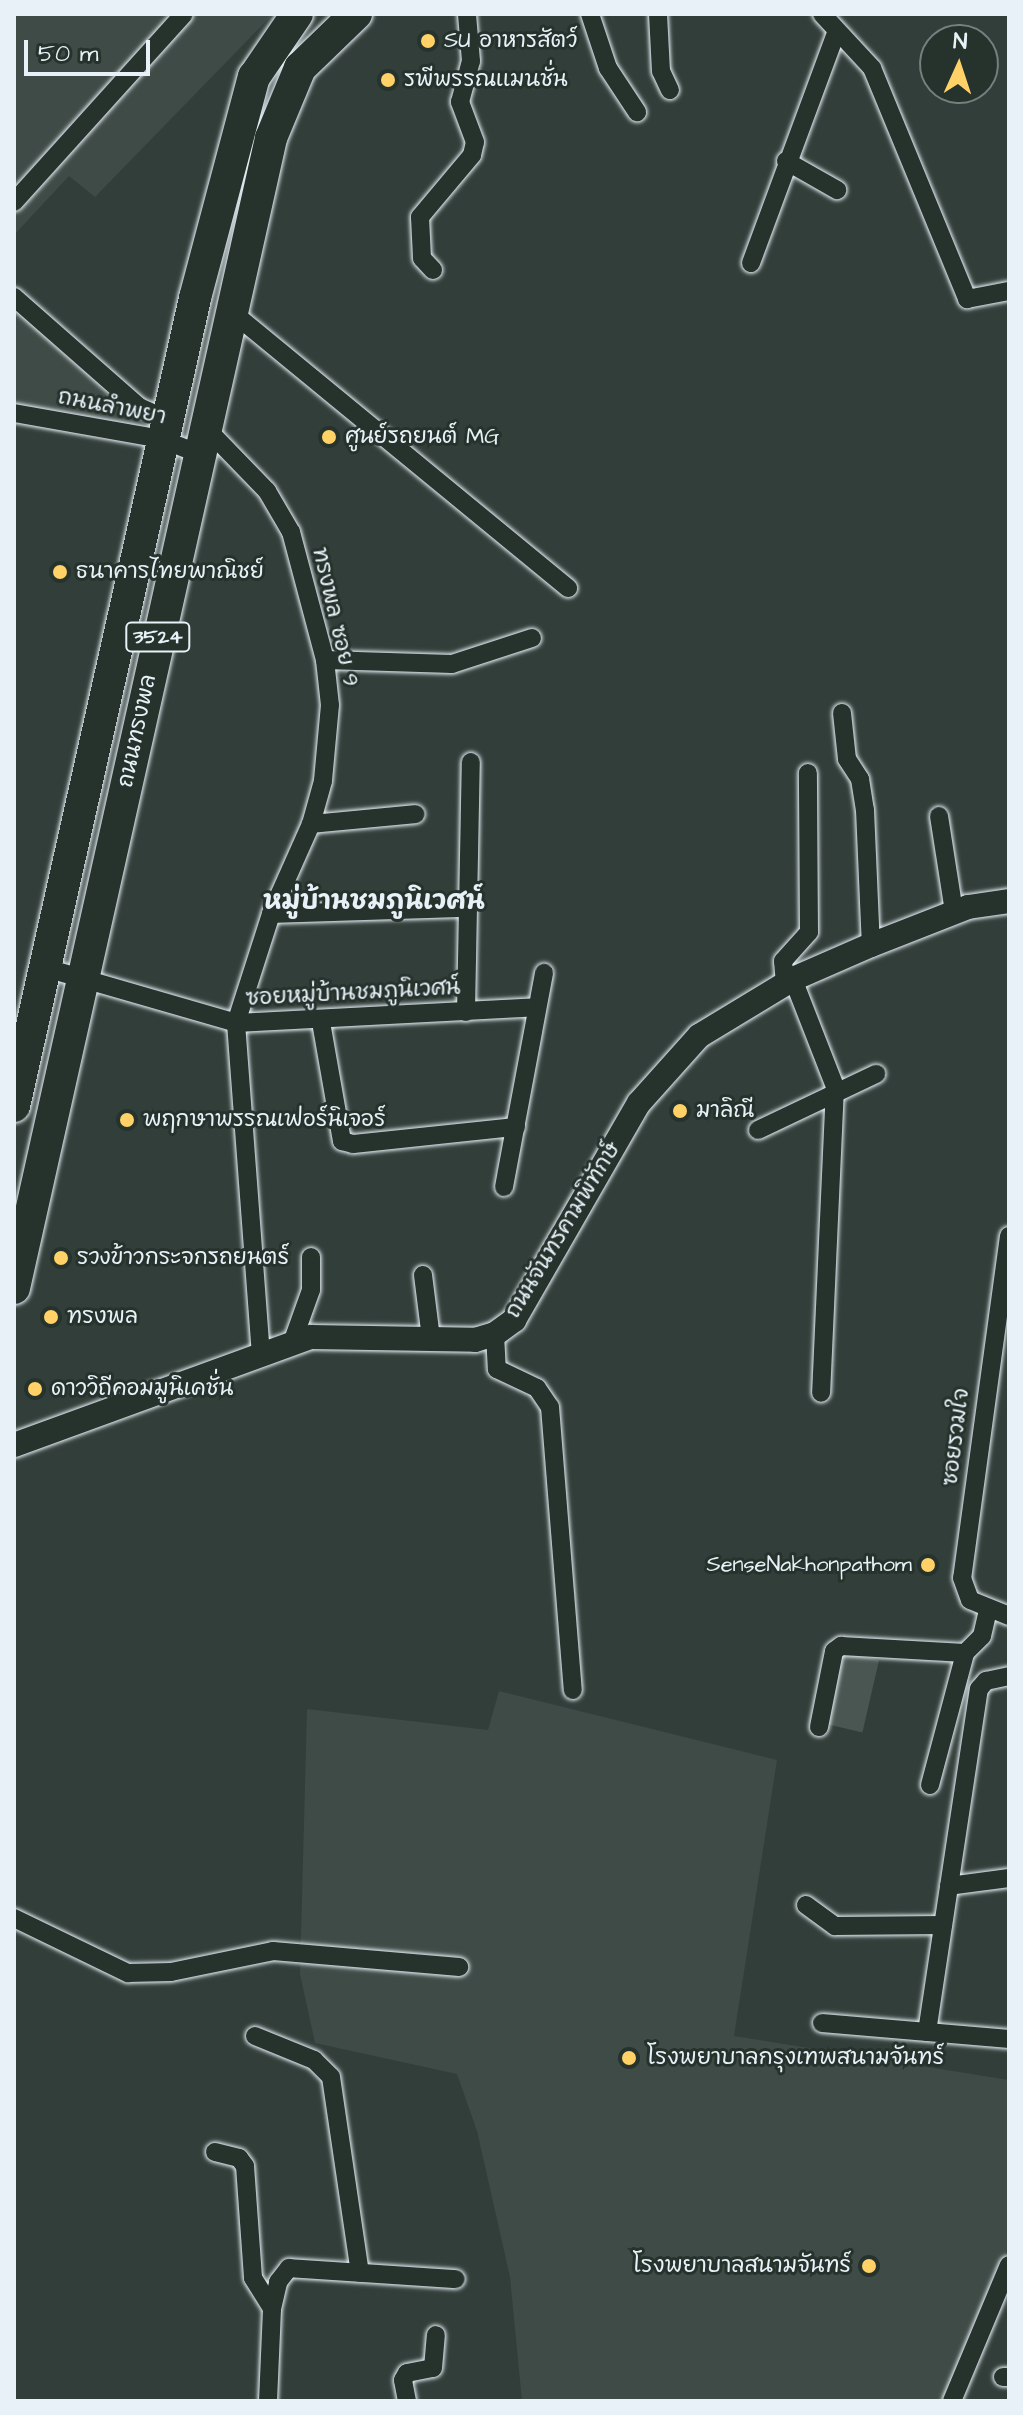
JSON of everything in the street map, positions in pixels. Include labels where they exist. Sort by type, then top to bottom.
[{"type":"highway","name":"ถนนทรงพล","points":[[14,1288],[271,138],[289,91],[317,48],[356,14]]},
{"type":"highway","name":"ถนนทรงพล","points":[[14,1106],[163,429],[254,77],[289,17]]},
{"type":"street","points":[[14,202],[184,14]]},
{"type":"street","points":[[433,270],[422,258],[420,217],[472,155],[475,142],[460,102],[471,61],[467,14]]},
{"type":"street","points":[[590,14],[608,68],[637,112]]},
{"type":"street","points":[[658,14],[661,71],[670,90]]},
{"type":"street","points":[[822,14],[836,33],[872,68],[967,299],[1009,291]]},
{"type":"street","points":[[751,263],[786,161],[836,33]]},
{"type":"street","points":[[786,161],[837,190]]},
{"type":"street","points":[[14,297],[163,429]]},
{"type":"street","points":[[232,312],[568,588]]},
{"type":"street","name":"ถนนลำพยา","points":[[14,413],[163,429],[203,441]]},
{"type":"street","name":"ทรงพล ซอย 9","points":[[203,441],[267,491],[291,532],[325,660],[328,734],[311,824],[271,914],[236,1023]]},
{"type":"street","points":[[325,660],[452,664],[532,638]]},
{"type":"street","points":[[842,713],[847,759],[860,779],[865,810],[871,945]]},
{"type":"street","points":[[466,1012],[471,762]]},
{"type":"street","points":[[808,773],[809,932],[783,961],[835,1094],[821,1393]]},
{"type":"street","points":[[311,824],[416,814]]},
{"type":"street","points":[[939,816],[954,912]]},
{"type":"street","name":"ถนนจันทรคามพิทักษ์","points":[[14,1445],[261,1353],[328,1334],[475,1340],[495,1334],[514,1320],[649,1091],[699,1036],[789,981],[871,945],[954,912],[1009,901]]},
{"type":"street","points":[[271,914],[467,908]]},
{"type":"street","name":"ซอยหมู่บ้านชมภูนิเวศน์","points":[[46,968],[236,1023],[321,1022],[537,1007]]},
{"type":"street","points":[[504,1187],[544,973]]},
{"type":"street","points":[[321,1022],[342,1141],[353,1144],[516,1127]]},
{"type":"street","points":[[236,1023],[261,1353]]},
{"type":"street","points":[[758,1130],[876,1074]]},
{"type":"street","name":"ซอยรวมใจ","points":[[1009,1236],[1000,1356],[962,1578],[970,1600],[1009,1616]]},
{"type":"street","points":[[292,1343],[311,1290],[311,1257]]},
{"type":"street","points":[[423,1275],[431,1338]]},
{"type":"street","points":[[495,1334],[497,1369],[537,1388],[550,1407],[573,1690]]},
{"type":"street","points":[[930,1785],[965,1653],[982,1636],[988,1609]]},
{"type":"street","points":[[819,1727],[834,1651],[841,1646],[965,1653]]},
{"type":"street","points":[[927,2032],[979,1689],[986,1681],[1009,1676]]},
{"type":"street","points":[[949,1886],[1009,1878]]},
{"type":"street","points":[[806,1905],[835,1926],[943,1925]]},
{"type":"street","points":[[14,1918],[128,1973],[171,1972],[273,1951],[459,1967]]},
{"type":"street","points":[[822,2023],[1009,2039]]},
{"type":"street","points":[[255,2036],[314,2060],[331,2077],[360,2273]]},
{"type":"street","points":[[215,2152],[239,2158],[245,2166],[253,2278],[272,2309]]},
{"type":"street","points":[[952,2401],[1009,2265]]},
{"type":"street","points":[[268,2401],[272,2309],[278,2282],[289,2268],[456,2279]]},
{"type":"street","points":[[407,2401],[403,2380],[407,2373],[433,2368],[436,2335]]},
{"type":"shaded area","points":[[14,14],[273,14],[95,197],[69,176],[14,235]]},
{"type":"shaded area","points":[[14,298],[143,431],[14,407]]},
{"type":"shaded area","points":[[843,1652],[879,1660],[862,1732],[826,1724]]},
{"type":"shaded area","name":"โรงพยาบาลกรุงเทพสนามจันทร์","points":[[499,1691],[777,1760],[734,2036],[1009,2080],[1009,2245],[944,2401],[522,2401],[510,2277],[477,2131],[457,2074],[315,2043],[300,1974],[307,1709],[488,1730]]},
{"type":"place","name":"SU อาหารสัตว์","points":[[428,41]]},
{"type":"place","name":"รพีพรรณแมนชั่น","points":[[388,80]]},
{"type":"place","name":"ศูนย์รถยนต์ MG","points":[[329,437]]},
{"type":"place","name":"ธนาคารไทยพาณิชย์","points":[[60,572]]},
{"type":"place","name":"มาลิณี","points":[[680,1111]]},
{"type":"place","name":"พฤกษาพรรณเฟอร์นิเจอร์","points":[[127,1120]]},
{"type":"place","name":"รวงข้าวกระจกรถยนตร์","points":[[61,1258]]},
{"type":"place","name":"ทรงพล","points":[[51,1317]]},
{"type":"place","name":"ดาววิถีคอมมูนิเคชั่น","points":[[35,1389]]},
{"type":"place","name":"SenseNakhonpathom","points":[[928,1565]]},
{"type":"place","name":"โรงพยาบาลกรุงเทพสนามจันทร์","points":[[629,2058]]},
{"type":"place","name":"โรงพยาบาลสนามจันทร์","points":[[869,2266]]},
{"type":"district","name":"หมู่บ้านชมภูนิเวศน์","points":[[374,902]]}]
